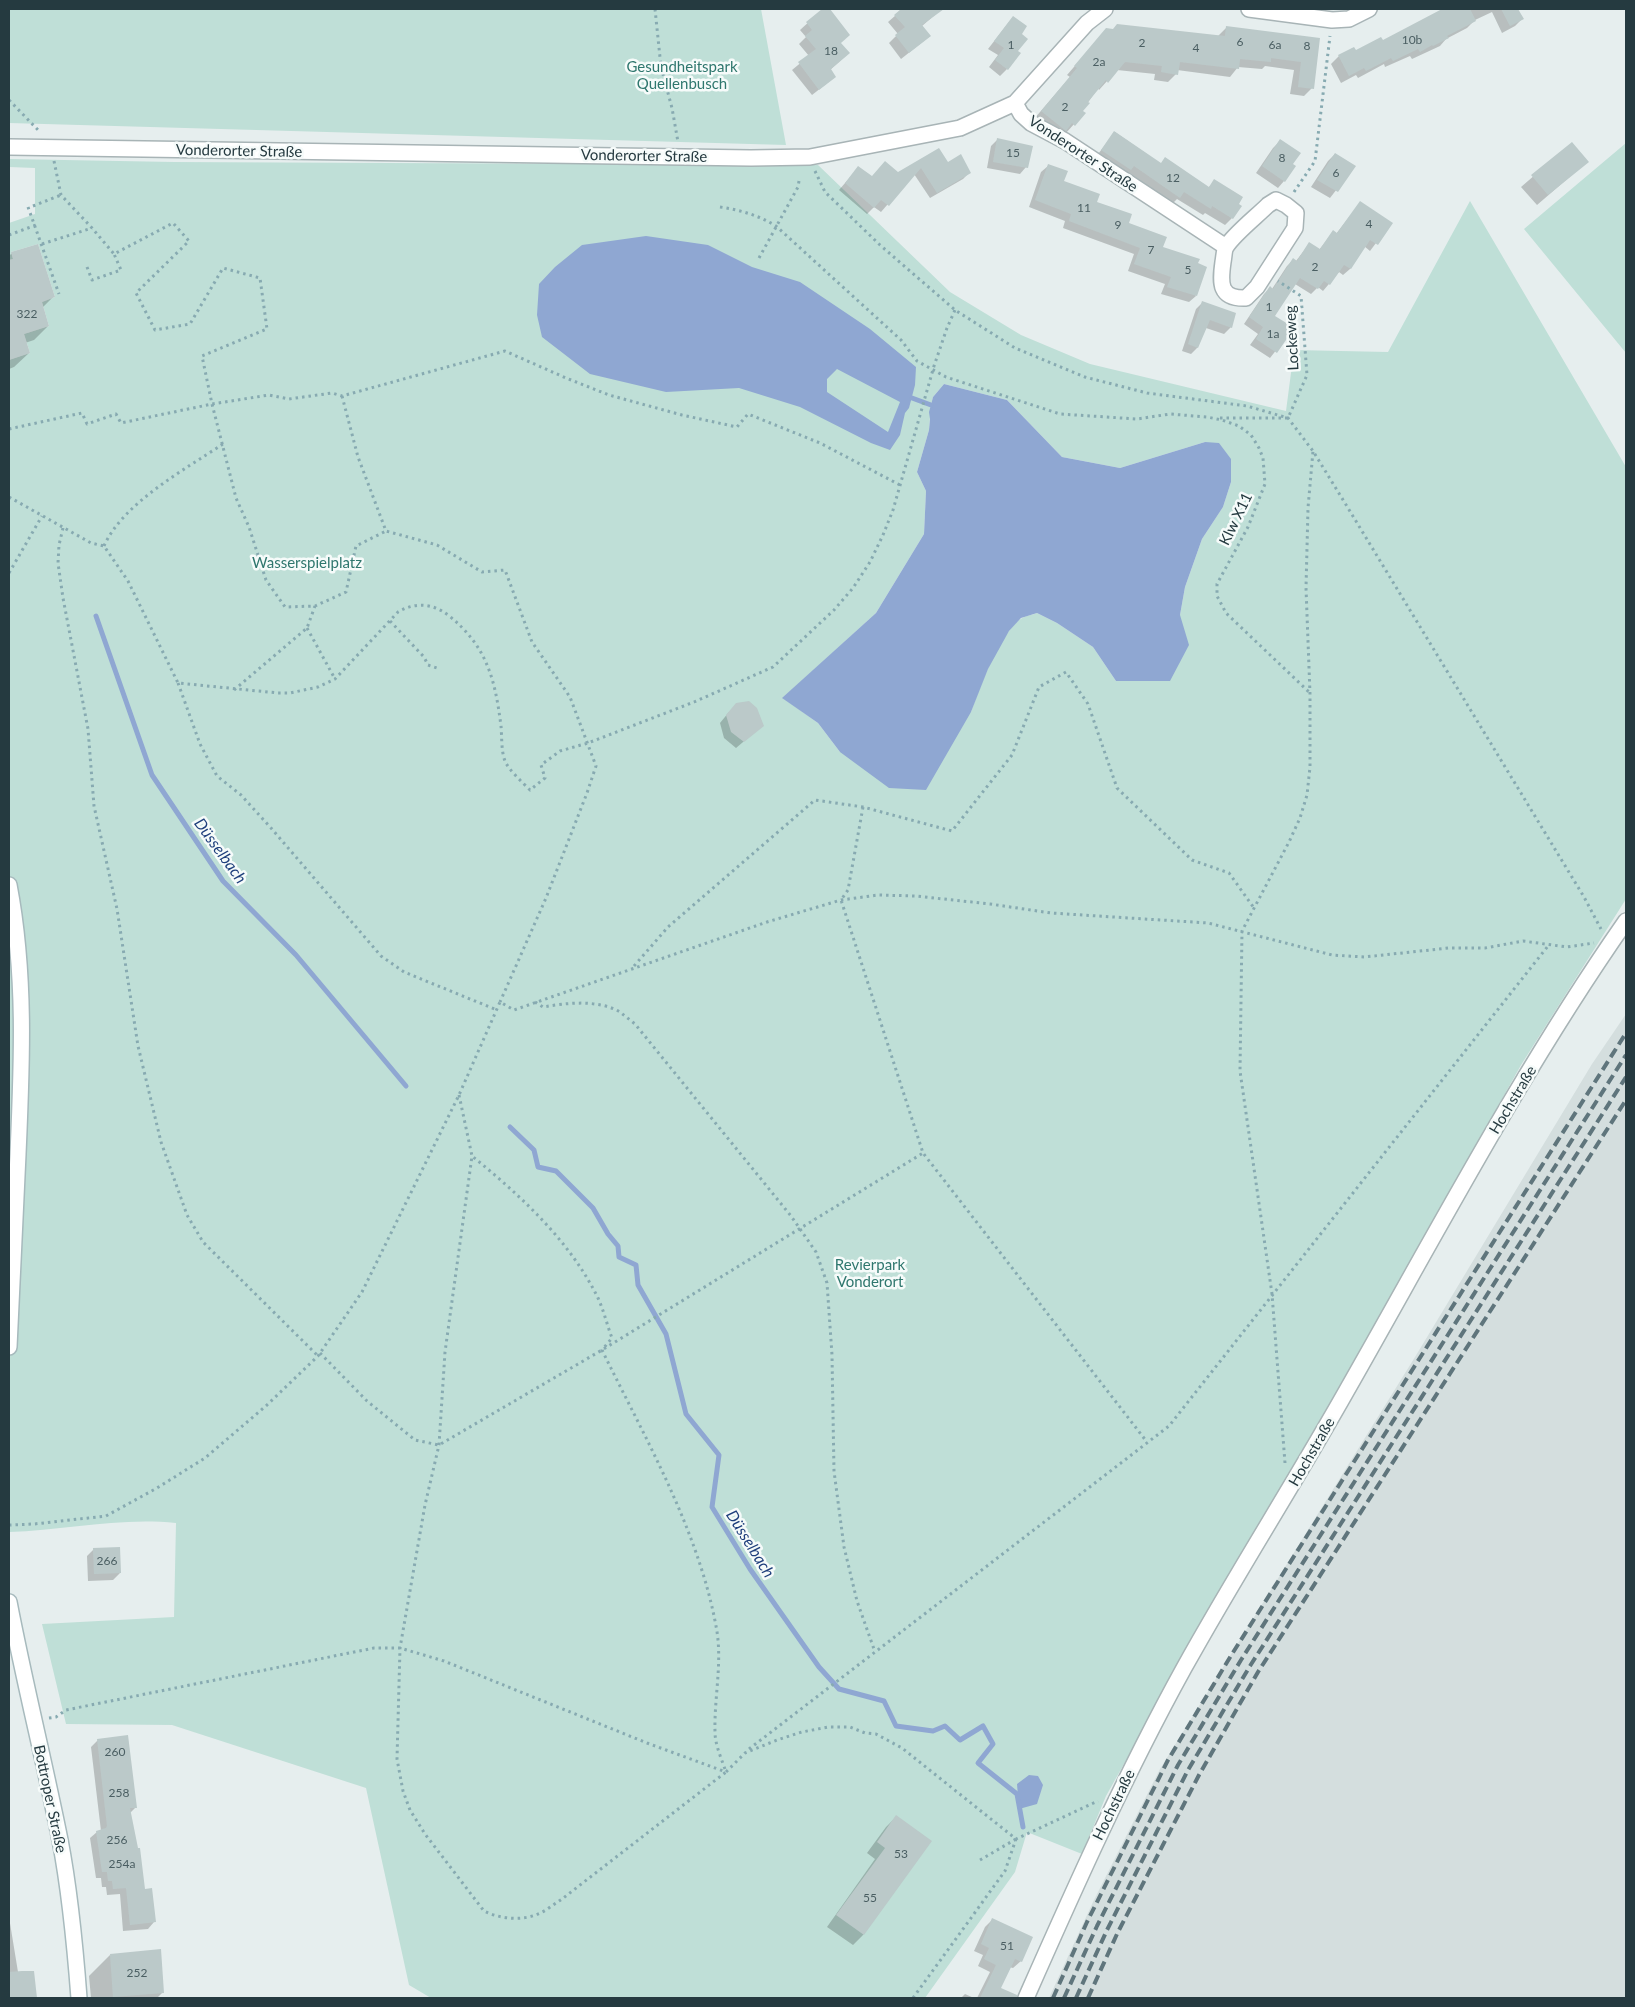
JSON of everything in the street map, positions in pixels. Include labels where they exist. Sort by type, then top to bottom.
[{"type":"street","points":[[1015,103],[1087,23],[1105,9]]},
{"type":"street","points":[[1249,9],[1332,20],[1349,19],[1369,9]]},
{"type":"street","name":"Vonderorter Straße","points":[[9,148],[810,157],[960,128],[1015,103],[1021,114],[1031,123],[1065,141],[1226,247]]},
{"type":"street","points":[[1276,200],[1286,204],[1296,213],[1295,228],[1266,273],[1246,298],[1226,293],[1221,286],[1220,279],[1226,247],[1268,205],[1276,200]]},
{"type":"street","points":[[9,885],[19,947],[21,1036],[9,1347]]},
{"type":"street","name":"Hochstraße","points":[[1026,1998],[1120,1792],[1185,1666],[1327,1426],[1535,1062],[1626,921]]},
{"type":"street","name":"Bottroper Straße","points":[[9,1602],[60,1839],[69,1893],[79,1998]]},
{"type":"path","points":[[655,9],[661,67],[672,108],[680,157]]},
{"type":"path","points":[[1286,204],[1315,161],[1319,141],[1332,20]]},
{"type":"path","points":[[9,100],[42,134],[49,148],[61,195],[114,254],[121,270],[92,280],[87,267]]},
{"type":"path","points":[[810,157],[816,177],[825,192],[839,208],[955,310],[1015,348],[1085,377],[1147,393],[1247,406],[1288,418],[1313,451],[1579,889],[1609,945]]},
{"type":"path","points":[[759,258],[798,187],[799,181]]},
{"type":"path","points":[[33,206],[61,195]]},
{"type":"path","points":[[28,207],[59,294]]},
{"type":"path","name":"Klw X11","points":[[720,207],[744,211],[776,226],[901,340],[916,361],[946,377],[1060,414],[1137,419],[1170,414],[1207,417],[1239,426],[1251,435],[1259,448],[1265,471],[1264,484],[1248,527],[1222,572],[1217,584],[1217,596],[1226,613],[1310,694]]},
{"type":"path","points":[[9,1525],[106,1516],[158,1488],[205,1458],[267,1405],[319,1355],[362,1292],[459,1095],[546,898],[596,766],[570,697],[532,642],[505,570],[482,572],[462,562],[448,549],[386,531],[356,546],[346,592],[315,606],[285,607],[266,580],[249,527],[236,498],[202,356],[267,329],[260,278],[223,268],[190,324],[155,330],[136,293],[189,241],[173,223],[114,254]]},
{"type":"path","points":[[9,235],[36,226]]},
{"type":"path","points":[[42,244],[92,228]]},
{"type":"path","name":"Lockeweg","points":[[1266,273],[1301,296],[1307,375],[1288,418]]},
{"type":"path","points":[[178,683],[234,690],[290,693],[318,687],[341,674],[398,612],[408,606],[421,604],[444,612],[471,636],[484,657],[494,680],[505,761],[530,790],[545,778],[541,765],[560,751],[588,743],[694,702],[774,667],[834,610],[853,588],[870,562],[883,535],[900,485],[933,370],[955,310]]},
{"type":"path","points":[[9,429],[82,413],[87,424],[116,414],[121,423],[212,404],[269,395],[289,399],[332,393],[342,396],[505,351],[609,395],[682,415],[737,427],[748,414],[820,443],[900,485]]},
{"type":"path","points":[[342,396],[358,457],[386,531]]},
{"type":"path","points":[[1207,417],[1288,418]]},
{"type":"path","points":[[104,546],[109,534],[123,518],[155,489],[223,444]]},
{"type":"path","points":[[1285,1465],[1272,1294],[1240,1071],[1242,931],[1289,842],[1307,796],[1310,767],[1310,694],[1306,588],[1308,508],[1313,451]]},
{"type":"path","points":[[9,497],[91,543],[104,546],[128,581],[178,683],[200,744],[217,776],[241,796],[271,828],[381,956],[404,972],[497,1010]]},
{"type":"path","points":[[9,573],[42,516]]},
{"type":"path","points":[[64,528],[59,545],[58,563],[88,728],[94,806],[117,909],[138,1046],[161,1142],[187,1216],[203,1242],[367,1401],[415,1440],[438,1445],[676,1306],[922,1152]]},
{"type":"path","points":[[234,690],[307,628],[315,606]]},
{"type":"path","points":[[390,622],[424,657],[428,665],[440,669]]},
{"type":"path","points":[[307,628],[335,679]]},
{"type":"path","points":[[633,967],[668,928],[816,800],[863,807],[952,831],[1012,755],[1039,687],[1066,672],[1088,704],[1117,788],[1192,860],[1229,873],[1254,908]]},
{"type":"path","points":[[841,900],[848,890],[863,807]]},
{"type":"path","points":[[500,1002],[514,1010],[633,967],[767,922],[841,900],[878,896],[916,896],[1051,913],[1208,923],[1332,955],[1364,957],[1449,948],[1485,948],[1523,941],[1567,948],[1590,942],[1609,945]]},
{"type":"path","points":[[841,900],[922,1152],[1146,1442]]},
{"type":"path","points":[[459,1095],[472,1156],[446,1352],[438,1445],[425,1505],[400,1648],[397,1759],[406,1801],[431,1842],[484,1911],[494,1916],[516,1918],[538,1914],[584,1883],[726,1772],[745,1753],[874,1652],[1169,1426],[1548,946]]},
{"type":"path","points":[[534,1002],[543,1007],[564,1004],[600,1005],[618,1011],[635,1024],[800,1228],[816,1252],[827,1283],[832,1355],[834,1471],[844,1547],[857,1601],[874,1652]]},
{"type":"path","points":[[472,1156],[510,1187],[545,1223],[577,1263],[599,1299],[612,1338],[602,1350]]},
{"type":"path","points":[[602,1350],[687,1527],[706,1581],[717,1628],[718,1681],[715,1734],[726,1772]]},
{"type":"path","points":[[33,1719],[56,1717],[66,1710],[374,1648],[400,1648],[444,1661],[647,1743],[726,1772]]},
{"type":"path","points":[[745,1753],[802,1732],[828,1727],[850,1727],[865,1734],[876,1734],[902,1748],[1016,1839]]},
{"type":"path","points":[[980,1860],[1016,1839],[1120,1792]]},
{"type":"path","points":[[913,1998],[1005,1871],[1016,1839]]},
{"type":"shaded area","points":[[1626,1014],[1626,1998],[1049,1998],[1093,1902],[1160,1769],[1415,1357],[1592,1064]]},
{"type":"green space","name":"Gesundheitspark Quellenbusch","points":[[9,9],[761,9],[786,145],[9,123]]},
{"type":"green space","points":[[1626,143],[1626,353],[1524,229]]},
{"type":"green space","name":"Revierpark Vonderort","points":[[9,159],[174,162],[818,165],[950,292],[1021,335],[1090,364],[1286,411],[1294,350],[1388,352],[1470,201],[1626,467],[1626,899],[1521,1065],[1328,1411],[1171,1680],[1106,1796],[1082,1854],[1027,1832],[1015,1872],[925,1998],[431,1998],[409,1985],[366,1788],[172,1725],[66,1724],[42,1624],[174,1617],[176,1523],[113,1523],[9,1532],[9,360],[30,353],[24,334],[49,326],[42,302],[55,297],[38,244],[11,252],[13,259],[9,260],[9,223],[35,214],[35,168],[9,167]],"holes":[[[944,384],[1007,400],[1062,457],[1120,468],[1205,442],[1231,482],[1223,507],[1202,539],[1185,587],[1180,615],[1116,681],[1093,647],[1057,623],[1037,613],[1023,618],[1011,628],[997,650],[971,712],[840,752],[818,723],[783,698],[876,613],[924,534],[926,491],[917,472],[929,430],[933,397]]]},
{"type":"water","points":[[646,236],[708,245],[752,267],[800,282],[870,329],[916,367],[915,385],[909,408],[905,413],[900,435],[890,450],[871,443],[800,407],[739,388],[666,392],[590,374],[542,337],[537,315],[539,284],[555,267],[582,245]],"holes":[[[837,369],[900,402],[888,432],[827,392],[827,379]]]},
{"type":"water","points":[[944,384],[1007,400],[1062,457],[1120,468],[1205,442],[1219,443],[1231,459],[1231,482],[1223,507],[1202,539],[1185,587],[1180,615],[1189,645],[1170,681],[1116,681],[1093,647],[1057,623],[1037,613],[1021,618],[1009,631],[988,669],[971,712],[926,790],[889,788],[840,752],[818,723],[782,698],[876,613],[924,534],[926,491],[917,472],[929,430],[929,412],[933,397]]},
{"type":"water","points":[[1029,1775],[1038,1776],[1043,1785],[1037,1804],[1019,1809],[1017,1784]]},
{"type":"building","points":[[822,9],[830,9],[850,35],[841,43],[850,53],[831,69],[836,77],[819,90],[798,62],[816,49],[805,36],[812,30],[806,22]]},
{"type":"building","points":[[901,9],[944,9],[922,25],[931,36],[909,53],[895,35],[905,27],[894,15]]},
{"type":"building","points":[[1442,9],[1470,9],[1476,21],[1447,36],[1449,38],[1420,52],[1418,49],[1393,61],[1391,58],[1366,71],[1364,68],[1349,76],[1338,55],[1354,47],[1356,50],[1381,37],[1383,40]]},
{"type":"building","points":[[1501,9],[1518,9],[1524,19],[1510,26]]},
{"type":"building","points":[[1013,16],[1027,26],[1022,34],[1028,39],[1018,51],[1021,53],[1008,70],[995,60],[1004,48],[994,41]]},
{"type":"building","points":[[1117,24],[1225,36],[1226,26],[1320,38],[1314,89],[1298,87],[1301,62],[1271,58],[1271,62],[1240,59],[1239,69],[1180,62],[1178,75],[1161,72],[1162,66],[1125,62],[1108,83],[1106,80],[1088,102],[1090,103],[1083,111],[1086,113],[1075,126],[1072,123],[1066,131],[1041,111],[1077,68],[1074,66],[1106,28],[1113,29]]},
{"type":"building","points":[[1114,131],[1161,163],[1165,157],[1209,187],[1214,179],[1243,197],[1239,204],[1242,206],[1233,219],[1212,206],[1211,209],[1184,192],[1180,198],[1134,166],[1131,170],[1101,150]]},
{"type":"building","points":[[997,138],[1033,146],[1028,168],[993,162]]},
{"type":"building","points":[[1280,139],[1301,153],[1293,164],[1296,166],[1285,182],[1262,166]]},
{"type":"building","points":[[1572,142],[1589,162],[1548,195],[1531,175]]},
{"type":"building","points":[[939,148],[948,162],[961,154],[971,173],[937,193],[921,168],[889,206],[881,200],[874,208],[845,183],[858,166],[872,176],[885,161],[898,172]]},
{"type":"building","points":[[1335,153],[1356,166],[1338,192],[1317,180]]},
{"type":"building","points":[[1048,164],[1068,171],[1064,181],[1100,194],[1097,202],[1132,214],[1129,223],[1167,237],[1163,247],[1200,259],[1198,263],[1207,267],[1197,296],[1167,287],[1171,277],[1134,264],[1140,248],[1069,221],[1071,214],[1035,200]]},
{"type":"building","points":[[1360,201],[1393,223],[1378,245],[1370,240],[1351,269],[1344,265],[1330,285],[1324,281],[1318,289],[1300,278],[1275,316],[1288,324],[1286,340],[1277,353],[1256,339],[1263,327],[1249,317],[1270,286],[1273,289],[1293,258],[1297,261],[1309,242],[1320,249],[1333,230],[1337,233]]},
{"type":"building","points":[[38,244],[55,297],[42,302],[49,326],[24,334],[30,353],[9,360],[9,260],[13,259],[11,252]]},
{"type":"building","points":[[1202,301],[1236,313],[1232,328],[1210,320],[1198,348],[1188,344]]},
{"type":"building","points":[[749,701],[757,708],[764,726],[744,742],[731,732],[726,715],[736,703]]},
{"type":"building","points":[[120,1547],[121,1573],[94,1574],[93,1548]]},
{"type":"building","points":[[128,1735],[137,1808],[130,1808],[138,1848],[140,1848],[145,1889],[152,1888],[156,1922],[130,1925],[126,1888],[113,1889],[112,1881],[108,1881],[107,1872],[102,1872],[96,1831],[107,1826],[97,1739]]},
{"type":"building","points":[[896,1815],[932,1841],[864,1935],[836,1915],[885,1848],[877,1842]]},
{"type":"building","points":[[992,1918],[1033,1937],[1022,1962],[1015,1959],[1001,1988],[1017,1995],[1017,1998],[980,1998],[996,1965],[984,1959],[989,1948],[981,1944]]},
{"type":"building","points":[[161,1949],[164,1993],[113,1997],[110,1954]]},
{"type":"building","points":[[34,1971],[37,1998],[9,1998],[9,1972]]},
{"type":"waterway","points":[[912,398],[931,405]]},
{"type":"waterway","name":"Düsselbach","points":[[96,616],[152,775],[223,881],[296,955],[406,1086]]},
{"type":"waterway","name":"Düsselbach","points":[[510,1127],[534,1150],[538,1167],[556,1171],[593,1208],[608,1234],[618,1246],[619,1257],[636,1265],[638,1285],[666,1334],[686,1414],[719,1455],[712,1507],[750,1569],[819,1667],[839,1689],[884,1701],[896,1726],[933,1731],[945,1726],[960,1740],[983,1726],[993,1744],[978,1763],[1017,1794],[1023,1827]]},
{"type":"railway","points":[[1053,1998],[1087,1922],[1168,1760],[1232,1654],[1626,1033]]},
{"type":"railway","points":[[1064,1998],[1097,1926],[1178,1765],[1241,1660],[1626,1055]]},
{"type":"railway","points":[[1076,1998],[1107,1930],[1188,1770],[1250,1666],[1626,1077]]},
{"type":"railway","points":[[1088,1998],[1117,1934],[1199,1775],[1258,1672],[1626,1100]]},
{"type":"park label","name":"Wasserspielplatz","points":[[307,563]]}]
